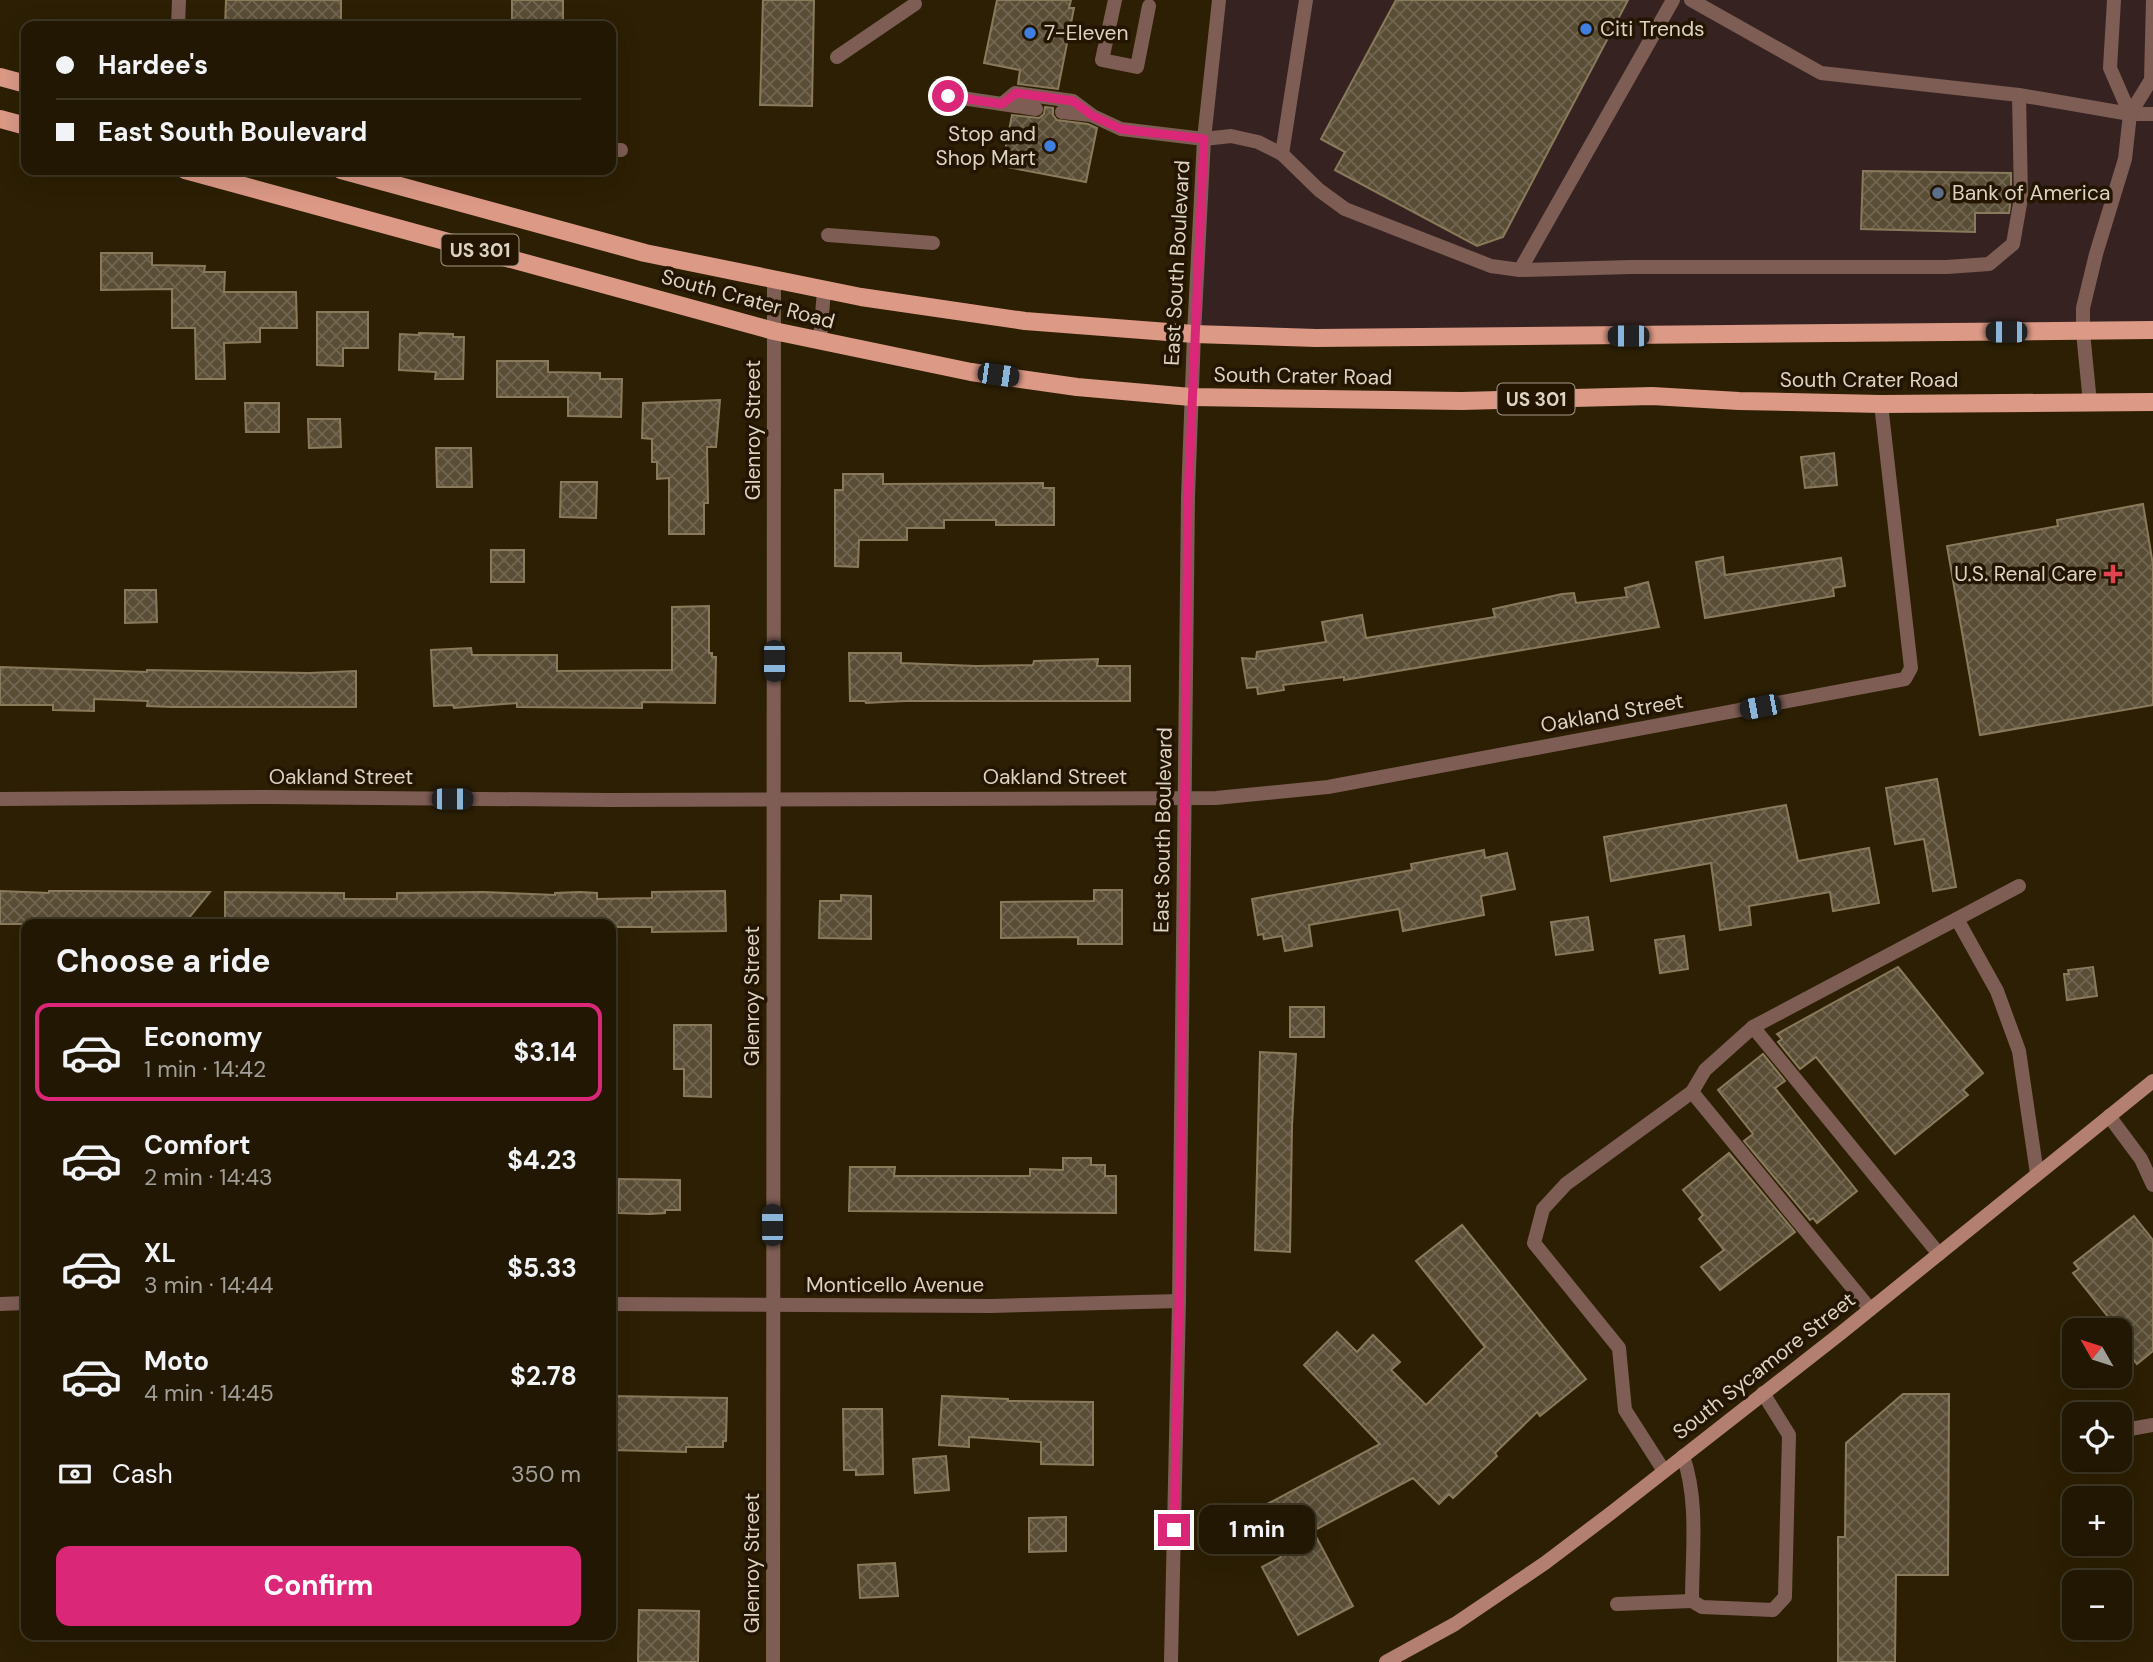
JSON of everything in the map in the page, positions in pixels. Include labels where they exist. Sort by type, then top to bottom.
[{"type":"main road","points":[[0,77],[21,83]]},
{"type":"main road","points":[[0,119],[21,125]]},
{"type":"main road","name":"South Crater Road","points":[[203,175],[774,331],[971,372],[1076,387],[1191,397],[1462,401],[1651,396],[1881,404],[2153,402]]},
{"type":"main road","name":"South Crater Road","points":[[359,175],[645,253],[824,290],[1024,321],[1194,334],[1316,338],[2153,330]]},
{"type":"main road","name":"South Sycamore Street","points":[[1387,1662],[1455,1624],[1534,1570],[1664,1472],[1870,1310],[2153,1081]]},
{"type":"street","points":[[178,21],[179,0]]},
{"type":"street","points":[[1115,0],[1102,60],[1136,67],[1149,6]]},
{"type":"street","name":"East South Boulevard","points":[[1171,1662],[1179,1301],[1188,497],[1204,139],[1219,0]]},
{"type":"street","points":[[1282,154],[1306,0]]},
{"type":"street","points":[[1520,270],[1673,0]]},
{"type":"street","points":[[1691,0],[1821,73],[2019,95],[2130,114],[2153,114]]},
{"type":"street","points":[[2114,0],[2110,68],[2130,114]]},
{"type":"street","points":[[2090,403],[2083,309],[2124,159],[2130,114],[2151,80],[2153,0]]},
{"type":"street","points":[[837,57],[915,4]]},
{"type":"street","points":[[1002,104],[1016,93],[1073,101],[1093,116],[1121,129],[1204,139],[1231,136],[1258,142],[1282,154],[1319,190],[1345,209],[1491,266],[1520,270],[1631,267],[1947,267],[1989,264],[2014,244],[2021,198],[2019,95]]},
{"type":"street","points":[[948,96],[1036,109]]},
{"type":"street","points":[[1062,112],[1093,116]]},
{"type":"street","points":[[828,235],[933,243]]},
{"type":"street","name":"Glenroy Street","points":[[773,1662],[774,280]]},
{"type":"street","points":[[820,340],[824,290]]},
{"type":"street","name":"Oakland Street","points":[[0,799],[1216,798],[1328,786],[1905,679],[1911,668],[1881,404]]},
{"type":"street","points":[[1664,1472],[1625,1410],[1619,1348],[1534,1242],[1543,1209],[1566,1184],[1692,1092],[1705,1070],[1753,1027],[2019,886]]},
{"type":"street","points":[[1957,919],[1997,991],[2019,1051],[2037,1174]]},
{"type":"street","points":[[1753,1027],[1938,1254]]},
{"type":"street","points":[[1692,1092],[1870,1310]]},
{"type":"street","points":[[2109,1116],[2141,1159],[2153,1185]]},
{"type":"street","name":"Monticello Avenue","points":[[616,1304],[990,1306],[1179,1301]]},
{"type":"street","points":[[0,1304],[21,1303]]},
{"type":"street","points":[[1617,1604],[1692,1601],[1702,1607],[1773,1610],[1785,1597],[1789,1434],[1763,1393]]},
{"type":"street","points":[[2132,1429],[2153,1425]]},
{"type":"street","points":[[1684,1456],[1692,1497],[1692,1601]]},
{"type":"shaded area","points":[[1219,0],[2153,0],[2153,325],[1194,334]]},
{"type":"building","points":[[226,0],[341,0],[341,21],[225,21]]},
{"type":"building","points":[[512,0],[563,0],[563,21],[512,21]]},
{"type":"building","points":[[763,0],[814,0],[812,106],[760,105]]},
{"type":"building","name":"7-Eleven","points":[[997,0],[1071,0],[1069,8],[1074,8],[1058,89],[1018,84],[1020,70],[984,63]]},
{"type":"building","points":[[1396,0],[1628,0],[1503,237],[1477,246],[1335,170],[1345,152],[1321,139]]},
{"type":"building","name":"Stop and Shop Mart","points":[[1045,107],[1053,108],[1053,115],[1057,120],[1088,124],[1097,128],[1086,182],[1002,166],[1012,115],[1039,118],[1044,114]]},
{"type":"building","name":"Bank of America","points":[[1863,171],[2011,173],[2009,213],[1975,213],[1975,232],[1861,229]]},
{"type":"building","points":[[101,253],[152,253],[152,265],[205,266],[204,272],[225,272],[224,292],[296,292],[297,328],[260,328],[260,342],[224,343],[225,379],[196,379],[195,328],[172,328],[172,289],[101,290]]},
{"type":"building","points":[[317,312],[368,312],[368,348],[343,348],[343,366],[317,365]]},
{"type":"building","points":[[400,334],[464,337],[463,379],[435,379],[436,372],[399,370]]},
{"type":"building","points":[[497,361],[548,361],[548,372],[600,373],[600,379],[622,379],[621,417],[568,416],[568,397],[497,397]]},
{"type":"building","points":[[720,400],[716,447],[707,447],[708,503],[704,503],[704,534],[669,534],[669,478],[657,479],[657,462],[652,462],[652,439],[642,438],[643,403]]},
{"type":"building","points":[[245,403],[279,403],[279,432],[246,432]]},
{"type":"building","points":[[308,419],[340,419],[341,447],[309,448]]},
{"type":"building","points":[[436,448],[471,448],[472,487],[437,487]]},
{"type":"building","points":[[1834,453],[1837,485],[1805,488],[1801,457]]},
{"type":"building","points":[[843,474],[883,474],[883,484],[1043,483],[1043,488],[1054,488],[1054,525],[996,525],[996,520],[944,520],[944,528],[907,528],[907,540],[859,540],[858,567],[835,566],[835,490],[843,490]]},
{"type":"building","points":[[561,482],[597,482],[596,518],[560,517]]},
{"type":"building","points":[[2143,504],[2153,565],[2153,705],[1980,735],[1947,546],[2058,526],[2057,520]]},
{"type":"building","points":[[491,550],[524,550],[524,582],[491,582]]},
{"type":"building","points":[[1723,557],[1725,575],[1841,558],[1845,586],[1833,588],[1834,596],[1705,618],[1696,562]]},
{"type":"building","points":[[1648,582],[1659,627],[1344,680],[1344,677],[1283,685],[1284,690],[1258,694],[1257,687],[1247,688],[1242,658],[1256,659],[1257,652],[1326,642],[1322,622],[1362,615],[1366,638],[1495,617],[1493,609],[1562,594],[1574,593],[1576,603],[1627,597],[1625,588]]},
{"type":"building","points":[[125,590],[156,590],[157,622],[125,623]]},
{"type":"building","points":[[709,606],[709,653],[716,657],[715,703],[642,702],[642,708],[517,707],[517,703],[454,708],[453,705],[434,706],[431,650],[471,648],[472,655],[557,655],[557,671],[672,670],[672,607]]},
{"type":"building","points":[[849,653],[901,653],[901,663],[976,666],[1033,665],[1034,661],[1098,659],[1097,666],[1130,666],[1130,701],[850,701]]},
{"type":"building","points":[[0,667],[147,672],[356,671],[356,707],[172,707],[147,706],[148,701],[94,699],[94,711],[53,710],[53,705],[0,705]]},
{"type":"building","points":[[1937,779],[1956,887],[1933,891],[1924,839],[1895,844],[1886,788]]},
{"type":"building","points":[[1786,805],[1798,861],[1869,848],[1879,903],[1833,911],[1830,892],[1749,906],[1751,925],[1720,930],[1711,863],[1611,881],[1604,837]]},
{"type":"building","points":[[1484,850],[1485,858],[1507,853],[1515,889],[1481,896],[1484,915],[1403,931],[1399,909],[1309,925],[1312,946],[1285,951],[1282,936],[1264,939],[1263,934],[1258,935],[1252,899],[1412,870],[1411,864]]},
{"type":"building","points":[[1094,890],[1122,890],[1122,944],[1078,944],[1078,937],[1001,938],[1001,902],[1094,901]]},
{"type":"building","points":[[0,891],[210,892],[188,919],[21,919],[21,924],[0,924]]},
{"type":"building","points":[[725,891],[726,931],[652,932],[652,927],[616,927],[616,919],[225,919],[225,892],[344,893],[344,899],[397,899],[397,893],[555,895],[580,892],[597,893],[597,899],[652,898],[652,892]]},
{"type":"building","points":[[841,895],[871,896],[871,939],[819,938],[820,901],[841,901]]},
{"type":"building","points":[[1588,917],[1593,950],[1556,955],[1551,922]]},
{"type":"building","points":[[1684,936],[1688,969],[1660,973],[1655,940]]},
{"type":"building","points":[[1898,967],[1983,1073],[1963,1090],[1968,1095],[1895,1154],[1816,1057],[1800,1069],[1778,1042],[1782,1039],[1777,1034]]},
{"type":"building","points":[[2093,967],[2097,996],[2067,1000],[2064,974],[2069,974],[2068,970]]},
{"type":"building","points":[[1290,1007],[1324,1007],[1324,1037],[1290,1037]]},
{"type":"building","points":[[674,1025],[711,1025],[711,1097],[684,1096],[684,1069],[674,1069]]},
{"type":"building","points":[[1260,1052],[1296,1054],[1290,1252],[1255,1250]]},
{"type":"building","points":[[1763,1054],[1785,1081],[1775,1088],[1857,1191],[1817,1223],[1813,1218],[1810,1220],[1744,1141],[1753,1134],[1718,1090]]},
{"type":"building","points":[[1729,1153],[1795,1232],[1720,1290],[1701,1267],[1724,1250],[1699,1219],[1703,1215],[1683,1190]]},
{"type":"building","points":[[1063,1158],[1091,1158],[1091,1165],[1105,1165],[1105,1176],[1116,1176],[1116,1213],[849,1211],[850,1167],[895,1167],[894,1176],[1030,1176],[1030,1169],[1063,1170]]},
{"type":"building","points":[[619,1179],[680,1180],[680,1210],[650,1214],[618,1213]]},
{"type":"building","points":[[2134,1216],[2153,1240],[2153,1351],[2137,1364],[2132,1358],[2132,1318],[2109,1318],[2073,1273],[2079,1269],[2074,1263]]},
{"type":"building","points":[[1462,1225],[1586,1379],[1540,1416],[1537,1412],[1495,1453],[1497,1456],[1453,1498],[1449,1494],[1439,1504],[1413,1478],[1313,1531],[1353,1606],[1298,1635],[1262,1567],[1281,1557],[1256,1510],[1380,1444],[1304,1365],[1337,1332],[1357,1352],[1373,1335],[1400,1362],[1391,1370],[1426,1405],[1485,1347],[1416,1261]]},
{"type":"building","points":[[1903,1394],[1949,1394],[1948,1575],[1896,1575],[1895,1662],[1838,1662],[1838,1537],[1845,1537],[1846,1443]]},
{"type":"building","points":[[616,1396],[727,1398],[726,1441],[723,1441],[723,1447],[686,1447],[686,1452],[616,1450]]},
{"type":"building","points":[[942,1396],[1008,1401],[1093,1402],[1093,1465],[1041,1464],[1041,1442],[969,1437],[969,1447],[939,1445]]},
{"type":"building","points":[[843,1409],[882,1409],[883,1474],[856,1475],[856,1470],[844,1470]]},
{"type":"building","points":[[946,1456],[949,1490],[915,1493],[913,1459]]},
{"type":"building","points":[[1066,1517],[1066,1551],[1029,1552],[1029,1518]]},
{"type":"building","points":[[895,1563],[898,1596],[860,1598],[858,1565]]},
{"type":"building","points":[[639,1610],[699,1611],[698,1662],[638,1662]]},
{"type":"place","name":"Citi Trends","points":[[1586,29]]},
{"type":"place","name":"7-Eleven","points":[[1030,33]]},
{"type":"place","name":"Stop and Shop Mart","points":[[1050,146]]},
{"type":"place","name":"Bank of America","points":[[1938,193]]},
{"type":"place","name":"U.S. Renal Care","points":[[2113,574]]},
{"type":"route","points":[[948,96],[1002,104],[1016,93],[1073,101],[1093,116],[1121,129],[1204,139],[1188,497],[1174,1530]]}]
